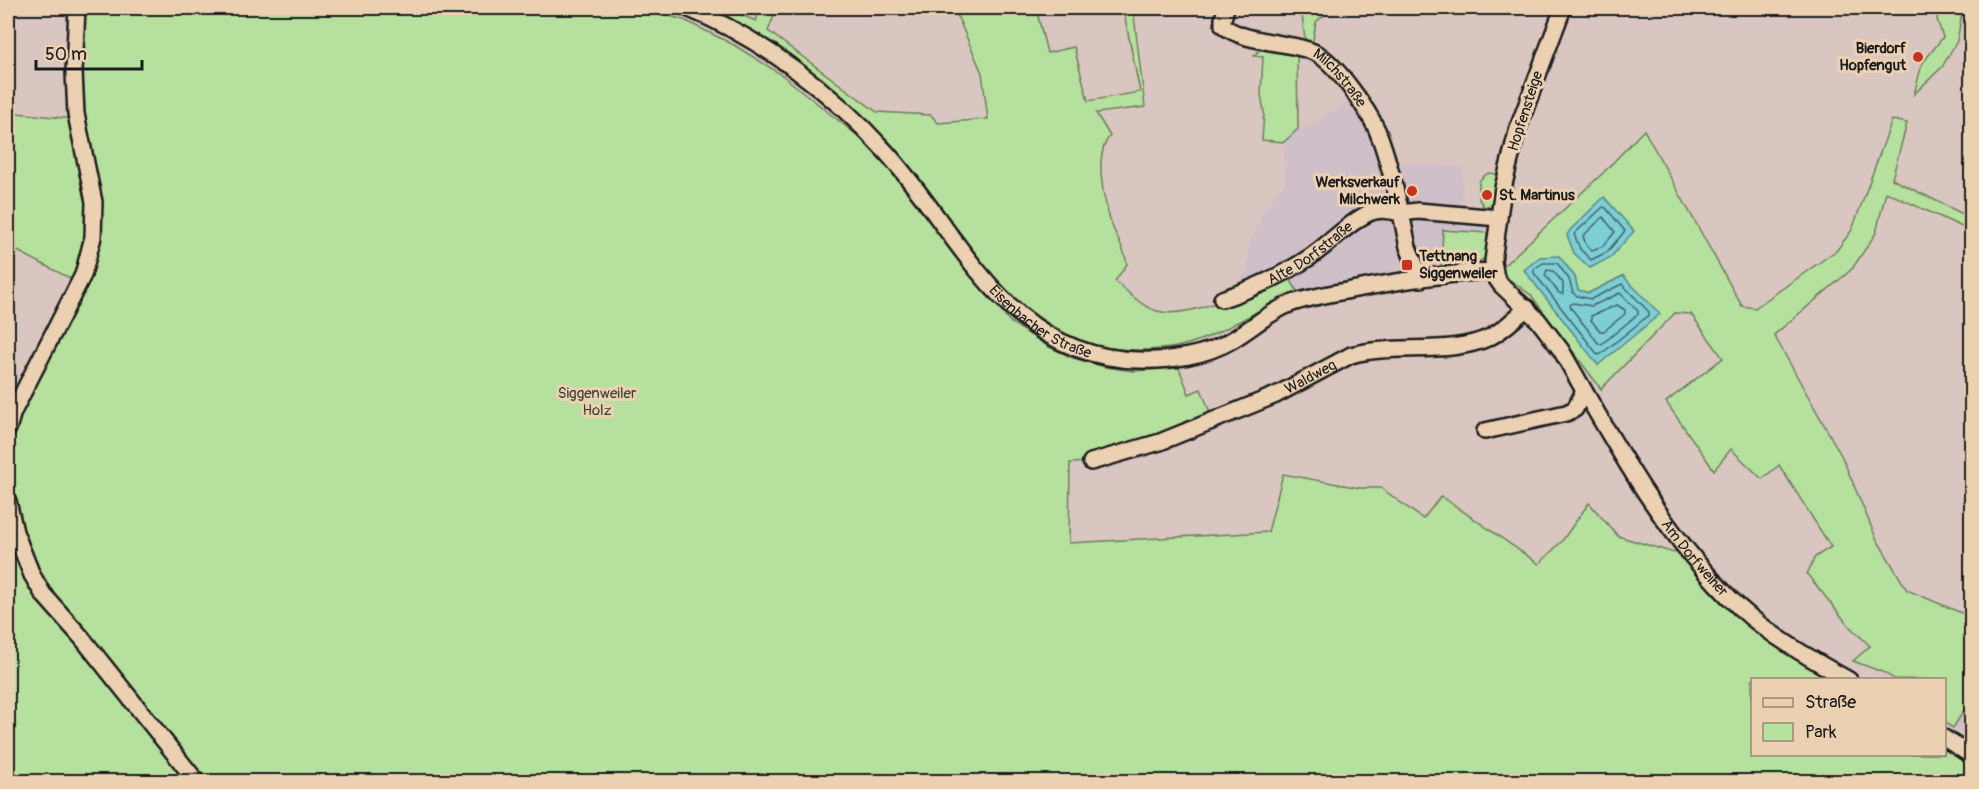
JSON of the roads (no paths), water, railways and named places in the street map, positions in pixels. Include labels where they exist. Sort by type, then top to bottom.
[{"type":"street","points":[[8,429],[13,412],[83,275],[93,237],[94,202],[76,114],[74,72],[77,8]]},
{"type":"street","name":"Eisenbacher Straße","points":[[687,8],[726,26],[765,50],[836,104],[885,150],[917,189],[978,272],[1000,297],[1044,333],[1080,349],[1123,359],[1150,360],[1181,357],[1216,348],[1229,342],[1291,304],[1349,290],[1494,271]]},
{"type":"street","name":"Milchstraße","points":[[1226,8],[1222,19],[1223,25],[1231,32],[1259,40],[1304,48],[1330,64],[1352,90],[1376,128],[1401,213]]},
{"type":"street","name":"Hopfensteige","points":[[1494,271],[1492,261],[1509,162],[1518,128],[1563,8]]},
{"type":"street","name":"Alte Dorfstraße","points":[[1222,299],[1241,293],[1286,272],[1365,215],[1381,209],[1401,213]]},
{"type":"street","points":[[1421,279],[1408,247],[1401,213],[1418,211],[1499,218]]},
{"type":"street","name":"Am Dorfweiher","points":[[1494,271],[1501,285],[1527,308],[1561,350],[1611,440],[1676,537],[1739,607],[1796,649],[1846,678]]},
{"type":"street","name":"Waldweg","points":[[1091,462],[1160,442],[1276,395],[1351,355],[1365,351],[1449,346],[1489,338],[1527,308]]},
{"type":"street","points":[[1485,431],[1566,413],[1575,409],[1584,392]]},
{"type":"street","points":[[8,501],[15,532],[43,594],[82,638],[197,782]]},
{"type":"street","points":[[1946,739],[1969,754]]},
{"type":"water","points":[[1604,197],[1634,231],[1611,257],[1590,268],[1574,253],[1567,235]]},
{"type":"water","points":[[1559,256],[1575,277],[1578,290],[1589,293],[1623,276],[1660,314],[1598,365],[1524,270],[1540,257]]},
{"type":"place","name":"Bierdorf Hopfengut","points":[[1918,57]]},
{"type":"place","name":"Werksverkauf Milchwerk","points":[[1412,191]]},
{"type":"place","name":"St. Martinus","points":[[1487,195]]},
{"type":"place","name":"Tettnang Siggenweiler","points":[[1407,265]]},
{"type":"park label","name":"Siggenweiler Holz","points":[[597,402]]}]
